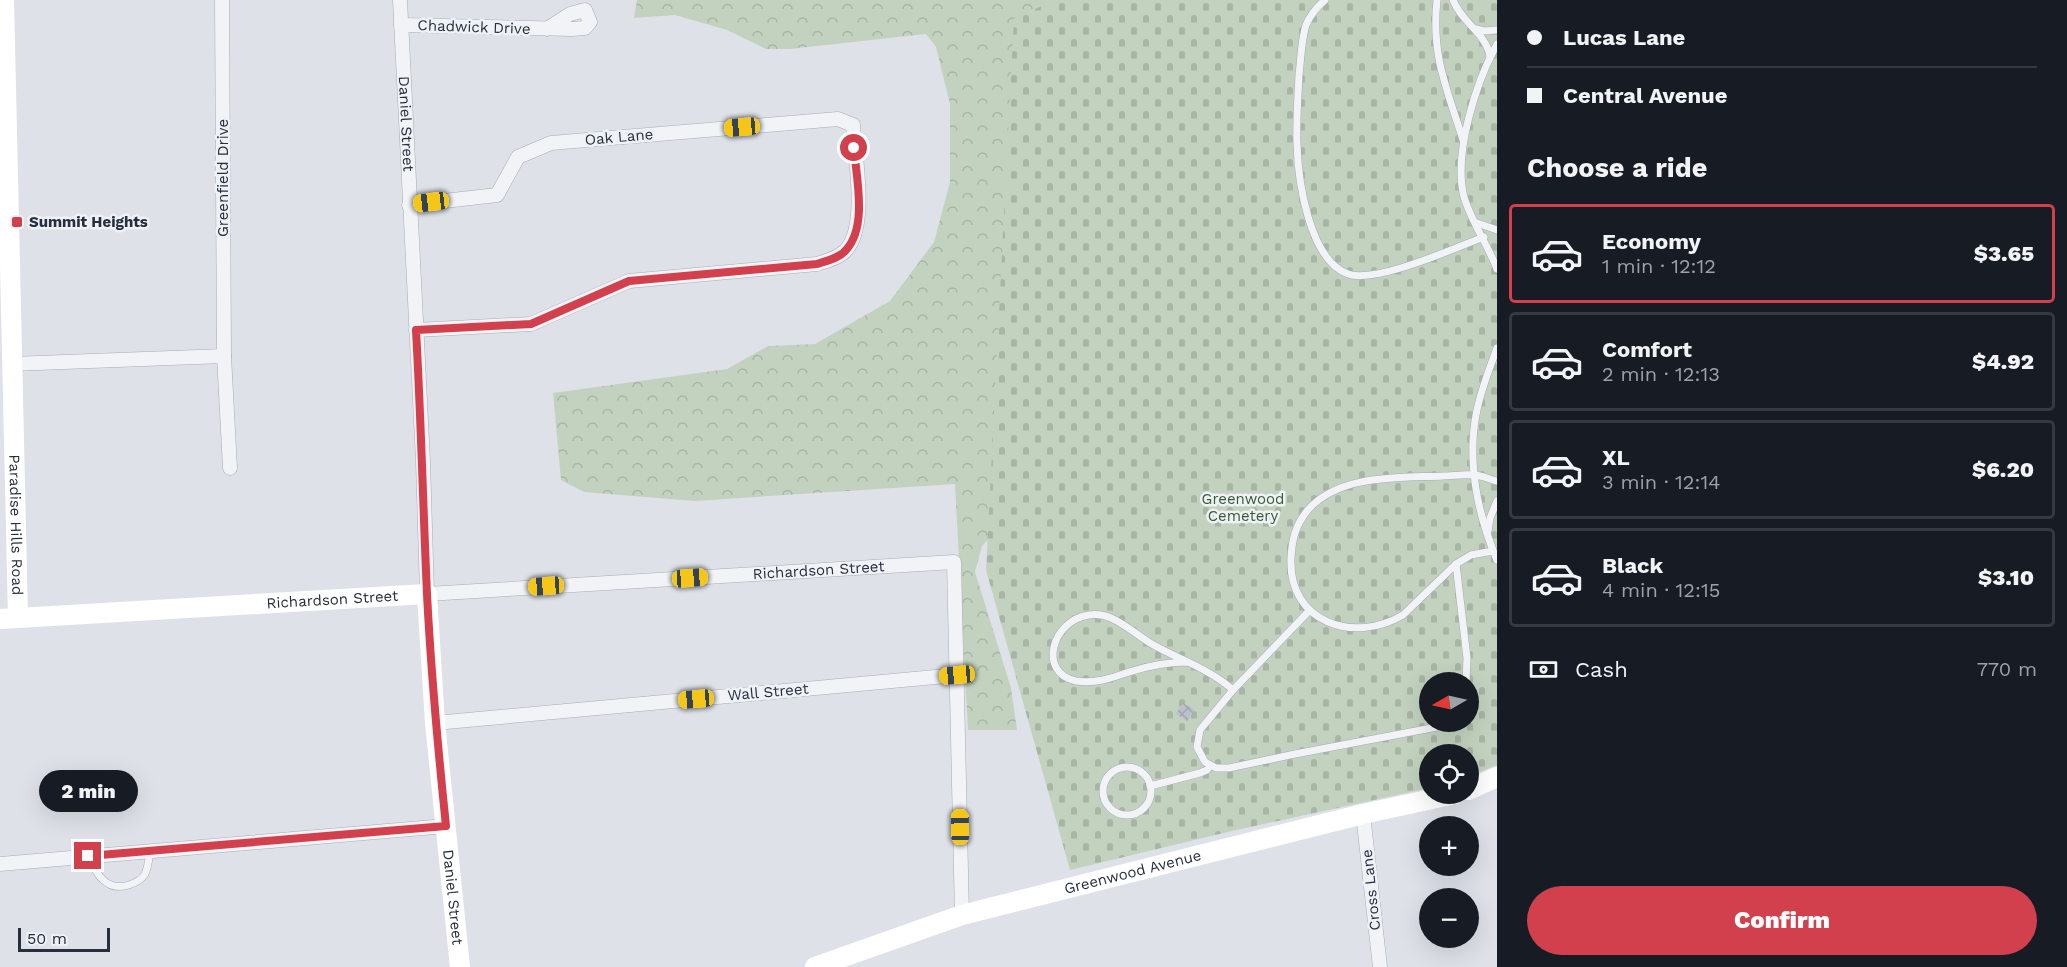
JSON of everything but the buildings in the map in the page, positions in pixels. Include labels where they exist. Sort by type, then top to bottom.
[{"type":"street","name":"Paradise Hills Road","points":[[4,0],[2,54],[5,303],[11,463],[9,619]]},
{"type":"street","name":"Greenfield Drive","points":[[222,0],[224,356],[230,468]]},
{"type":"street","name":"Daniel Street","points":[[400,0],[423,461],[427,594],[435,723],[459,967]]},
{"type":"street","name":"Chadwick Drive","points":[[401,25],[547,29]]},
{"type":"street","name":"Oak Lane","points":[[409,205],[497,195],[518,157],[551,142],[838,119],[853,125],[859,216],[856,235],[846,251],[836,257],[817,264],[629,281],[531,324],[416,330]]},
{"type":"street","points":[[7,358],[224,356]]},
{"type":"street","name":"Richardson Street","points":[[9,619],[954,562],[957,675]]},
{"type":"street","points":[[957,675],[962,915]]},
{"type":"street","name":"Wall Street","points":[[435,723],[957,675]]},
{"type":"street","points":[[1479,785],[1497,777]]},
{"type":"street","name":"Greenwood Avenue","points":[[815,967],[962,915],[1419,802]]},
{"type":"street","name":"Cross Lane","points":[[1363,814],[1380,967]]},
{"type":"street","points":[[0,864],[446,826]]},
{"type":"lane","points":[[1325,0],[1311,15],[1303,38],[1296,132],[1299,171],[1305,199],[1313,230],[1322,250],[1338,269],[1358,276],[1371,276],[1484,237]]},
{"type":"lane","points":[[1437,0],[1436,36],[1440,71],[1464,143]]},
{"type":"lane","points":[[1453,0],[1462,17],[1485,40],[1490,57]]},
{"type":"lane","points":[[1476,29],[1484,32],[1497,30]]},
{"type":"lane","points":[[1496,265],[1464,195],[1462,172],[1469,117],[1476,92],[1497,44]]},
{"type":"lane","points":[[1476,223],[1497,230]]},
{"type":"lane","points":[[1496,265],[1497,252]]},
{"type":"lane","points":[[1497,348],[1485,379],[1476,414],[1473,445],[1476,493],[1497,560]]},
{"type":"lane","points":[[1493,551],[1471,555],[1456,564],[1404,615],[1376,627],[1355,629],[1327,621],[1309,611],[1298,596],[1291,565],[1293,535],[1299,522],[1308,510],[1334,492],[1361,483],[1402,477],[1474,475],[1497,481]]},
{"type":"lane","points":[[1488,536],[1490,518],[1497,501]]},
{"type":"lane","points":[[1456,564],[1467,658],[1466,672]]},
{"type":"lane","points":[[1309,611],[1233,690],[1203,725],[1198,735],[1198,752],[1210,766],[1229,768],[1419,730]]},
{"type":"lane","points":[[1188,662],[1166,663],[1110,679],[1084,682],[1073,680],[1059,670],[1052,651],[1058,635],[1071,621],[1081,617],[1102,615],[1118,621],[1149,643],[1188,662],[1220,679],[1233,690]]},
{"type":"lane","points":[[1126,766],[1139,770],[1150,786],[1149,800],[1145,806],[1133,814],[1126,815],[1113,811],[1105,801],[1103,794],[1108,775],[1126,766]]},
{"type":"lane","points":[[1150,786],[1200,773],[1210,766]]},
{"type":"lane","points":[[88,856],[100,879],[111,886],[118,887],[131,885],[146,873],[150,851]]},
{"type":"green space","points":[[637,0],[1159,0],[1002,525],[982,546],[975,572],[1011,688],[1017,730],[968,730],[955,484],[695,501],[584,492],[561,480],[553,393],[727,369],[768,346],[815,344],[890,301],[934,242],[950,182],[950,104],[936,47],[926,34],[790,49],[766,49],[727,30],[675,15],[634,18]]},
{"type":"green space","name":"Greenwood Cemetery","points":[[1056,0],[1497,0],[1497,765],[1479,772],[1479,744],[1419,744],[1419,790],[1232,831],[1070,870],[986,570],[1014,18]]},
{"type":"place","name":"Summit Heights","points":[[17,222]]},
{"type":"route","points":[[88,856],[446,826],[435,723],[427,594],[416,330],[531,324],[629,281],[817,264],[836,257],[846,251],[856,235],[859,216],[854,148]]}]
